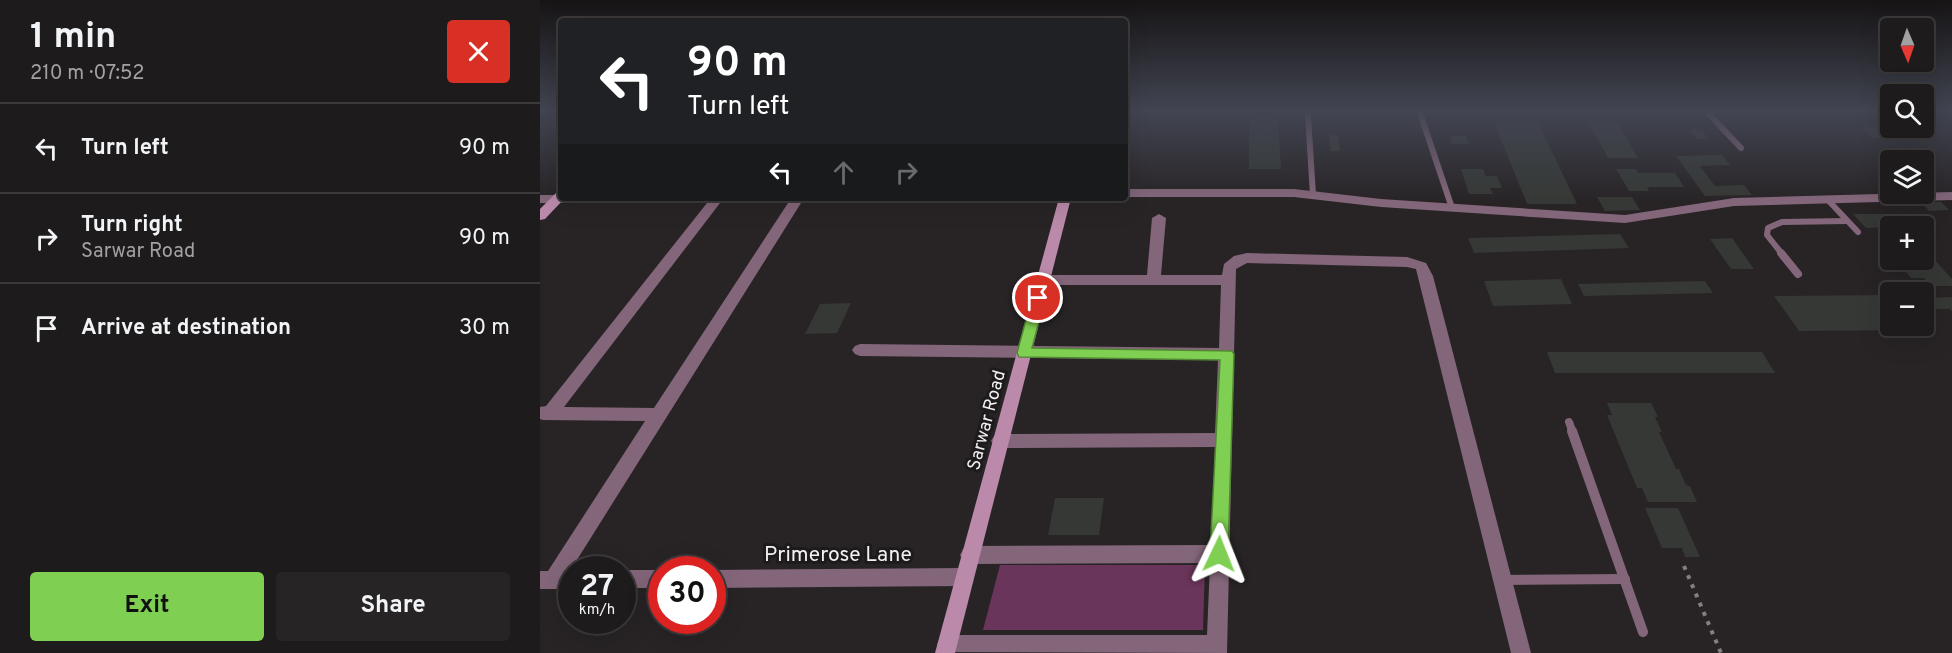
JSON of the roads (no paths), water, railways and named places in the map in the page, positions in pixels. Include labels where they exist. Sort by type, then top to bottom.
[{"type":"street","points":[[1128,193],[1272,192],[1382,203],[1636,219],[1716,204],[1952,196]]},
{"type":"street","points":[[540,199],[558,197]]},
{"type":"street","points":[[540,216],[558,198]]},
{"type":"street","points":[[545,413],[716,201]]},
{"type":"street","points":[[555,580],[659,415],[784,201]]},
{"type":"street","name":"Sarwar Road","points":[[946,649],[1064,201]]},
{"type":"street","points":[[1154,280],[1159,218]]},
{"type":"street","points":[[946,649],[1217,649],[1228,267],[1232,262],[1248,258],[1395,261],[1416,263],[1421,266],[1426,276],[1521,653]]},
{"type":"street","points":[[1043,280],[1228,280]]},
{"type":"street","points":[[860,350],[1227,354]]},
{"type":"street","points":[[545,413],[659,415]]},
{"type":"street","points":[[1000,441],[1222,440]]},
{"type":"street","points":[[970,555],[1219,554]]},
{"type":"street","name":"Primerose Lane","points":[[726,579],[964,577]]},
{"type":"lane","points":[[1310,140],[1313,195]]},
{"type":"lane","points":[[1429,140],[1452,208]]},
{"type":"lane","points":[[1734,140],[1741,148]]},
{"type":"lane","points":[[1827,199],[1858,232]]},
{"type":"lane","points":[[1798,274],[1770,240],[1767,235],[1768,228],[1782,222],[1847,221]]},
{"type":"lane","points":[[1569,422],[1643,632]]},
{"type":"lane","points":[[1504,580],[1625,579]]}]
